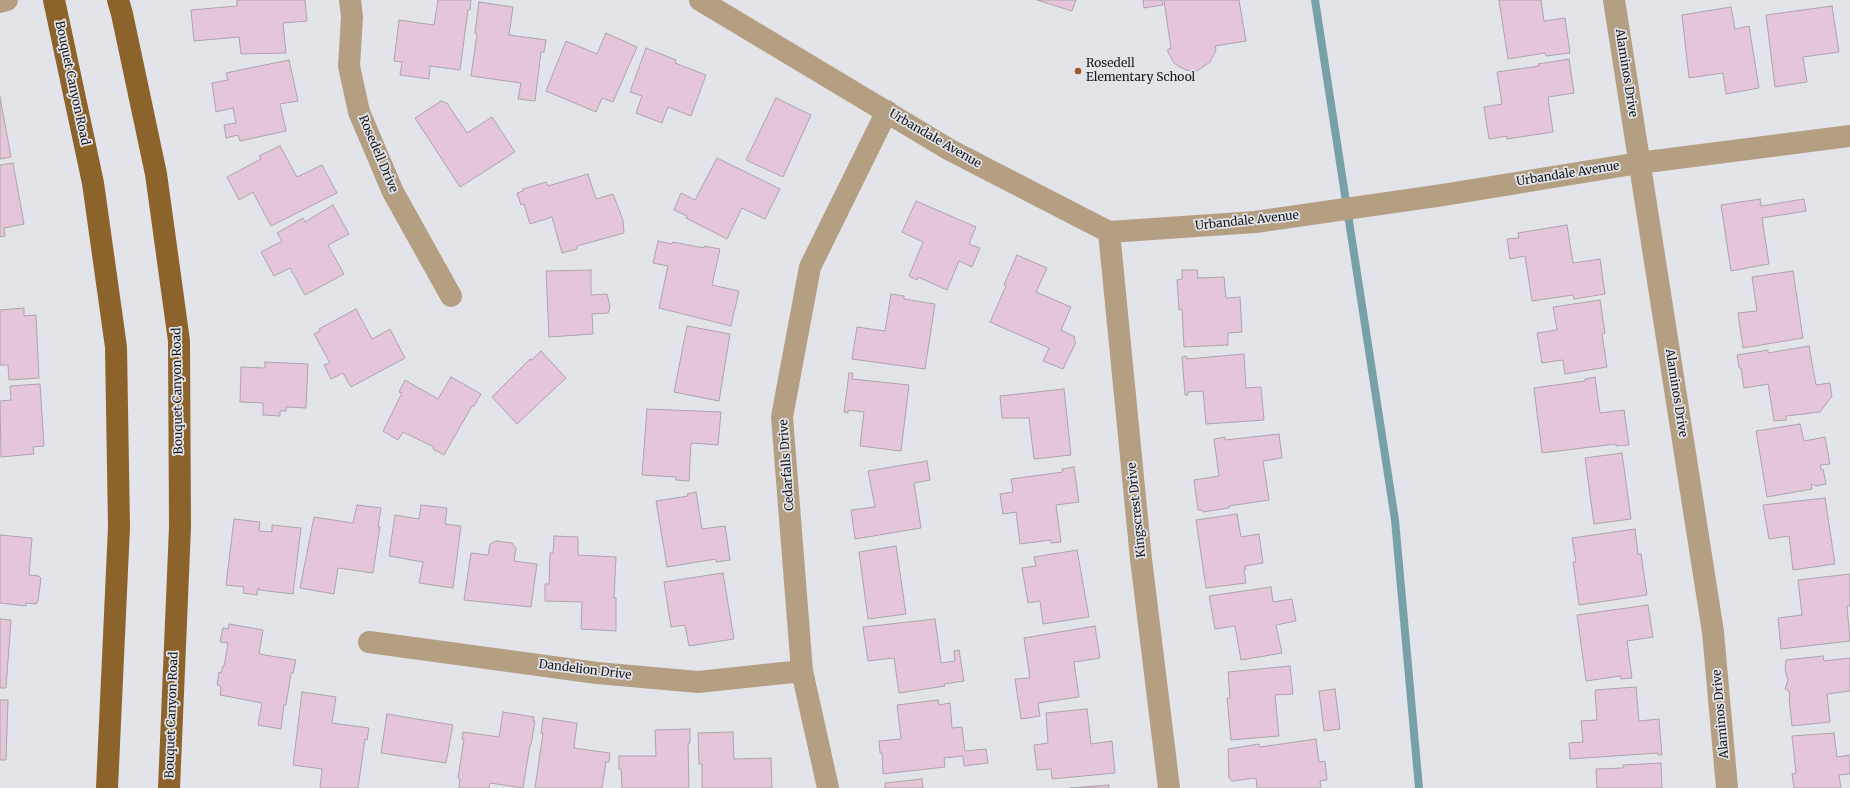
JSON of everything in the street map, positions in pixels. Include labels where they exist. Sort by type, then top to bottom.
[{"type":"main road","name":"Bouquet Canyon Road","points":[[54,0],[93,183],[116,347],[119,527],[107,788]]},
{"type":"main road","name":"Bouquet Canyon Road","points":[[118,0],[156,174],[179,341],[180,527],[170,788]]},
{"type":"street","points":[[0,2],[7,0]]},
{"type":"street","name":"Rosedell Drive","points":[[350,0],[352,17],[349,66],[359,112],[393,192],[451,296]]},
{"type":"street","name":"Urbandale Avenue","points":[[700,0],[766,41],[887,111],[950,150],[1109,232],[1255,222],[1443,195],[1639,162],[1850,136]]},
{"type":"street","name":"Alaminos Drive","points":[[1614,0],[1713,632],[1727,788]]},
{"type":"street","name":"Cedarfalls Drive","points":[[828,788],[802,670],[782,417],[810,267],[887,111]]},
{"type":"street","name":"Kingscrest Drive","points":[[1109,232],[1142,559],[1169,788]]},
{"type":"street","name":"Dandelion Drive","points":[[369,642],[597,673],[698,682],[802,670]]},
{"type":"building","points":[[237,0],[305,0],[307,21],[283,23],[286,53],[241,54],[239,37],[194,41],[191,10],[237,6]]},
{"type":"building","points":[[438,0],[471,0],[470,10],[468,10],[460,70],[430,66],[429,79],[400,75],[402,62],[394,61],[399,20],[434,25]]},
{"type":"building","points":[[1037,0],[1076,0],[1072,11]]},
{"type":"building","points":[[1143,0],[1162,0],[1163,5],[1144,8]]},
{"type":"building","points":[[1164,0],[1239,0],[1246,41],[1215,46],[1216,50],[1210,62],[1197,71],[1186,70],[1180,67],[1174,63],[1168,52],[1168,49],[1171,49]]},
{"type":"building","points":[[1499,0],[1541,0],[1544,21],[1565,18],[1570,53],[1546,56],[1545,53],[1508,59]]},
{"type":"building","points":[[479,2],[513,7],[509,35],[546,40],[544,52],[541,52],[535,101],[518,99],[521,83],[471,76],[477,34],[475,33]]},
{"type":"building","points":[[1832,6],[1839,52],[1803,57],[1807,82],[1775,87],[1766,15]]},
{"type":"building","points":[[1731,7],[1735,29],[1749,26],[1759,88],[1726,94],[1723,73],[1689,78],[1682,15]]},
{"type":"building","points":[[606,33],[637,47],[613,102],[602,98],[596,112],[546,91],[566,41],[597,54]]},
{"type":"building","points":[[646,48],[676,60],[675,63],[706,75],[691,116],[668,107],[662,123],[636,113],[642,96],[630,92]]},
{"type":"building","points":[[1569,59],[1574,93],[1548,97],[1553,132],[1507,139],[1507,136],[1489,139],[1484,107],[1502,104],[1497,72],[1539,66],[1538,64]]},
{"type":"building","points":[[289,60],[298,101],[280,104],[286,131],[240,141],[238,135],[226,138],[224,125],[236,123],[233,108],[216,112],[212,83],[228,80],[226,73]]},
{"type":"building","points":[[0,97],[11,157],[0,159]]},
{"type":"building","points":[[776,98],[811,115],[783,177],[746,160]]},
{"type":"building","points":[[441,101],[447,103],[467,133],[492,117],[515,152],[460,187],[415,118]]},
{"type":"building","points":[[280,146],[297,177],[322,165],[337,193],[271,226],[253,192],[239,200],[227,177],[261,159],[259,156]]},
{"type":"building","points":[[717,158],[780,189],[765,219],[742,208],[727,239],[686,218],[687,216],[674,210],[681,193],[695,200]]},
{"type":"building","points":[[13,163],[24,224],[4,228],[5,236],[0,237],[0,165]]},
{"type":"building","points":[[588,174],[596,199],[613,194],[623,220],[624,233],[577,246],[577,249],[562,253],[552,217],[530,224],[524,204],[521,205],[517,193],[523,191],[523,189],[546,182],[548,186]]},
{"type":"building","points":[[1760,199],[1761,206],[1804,199],[1806,211],[1762,218],[1769,264],[1731,271],[1721,205]]},
{"type":"building","points":[[916,201],[976,227],[969,244],[980,248],[972,267],[959,261],[947,290],[918,277],[917,280],[909,276],[923,242],[902,232]]},
{"type":"building","points":[[333,205],[349,234],[328,245],[344,274],[305,295],[290,268],[274,276],[261,252],[282,241],[277,233],[303,218],[305,222]]},
{"type":"building","points":[[1567,225],[1573,263],[1600,259],[1605,294],[1574,299],[1573,295],[1532,301],[1525,256],[1510,259],[1507,239],[1519,238],[1518,233]]},
{"type":"building","points":[[658,241],[720,249],[712,285],[739,291],[731,326],[659,308],[668,266],[653,263]]},
{"type":"building","points":[[1017,255],[1047,268],[1036,292],[1071,307],[1061,330],[1075,337],[1074,340],[1076,342],[1063,369],[1043,361],[1049,348],[990,322],[1006,286],[1004,285]]},
{"type":"building","points":[[591,270],[591,295],[607,294],[610,307],[608,313],[592,314],[593,334],[549,337],[546,271]]},
{"type":"building","points":[[1182,270],[1197,270],[1198,278],[1224,277],[1226,298],[1240,297],[1242,332],[1228,333],[1228,345],[1184,347],[1182,309],[1179,310],[1177,280],[1182,279]]},
{"type":"building","points":[[1793,271],[1803,338],[1743,348],[1738,313],[1757,311],[1752,277]]},
{"type":"building","points":[[891,294],[904,296],[904,299],[935,304],[925,369],[852,359],[857,327],[885,331]]},
{"type":"building","points":[[1600,300],[1605,333],[1602,334],[1607,367],[1565,374],[1563,360],[1542,363],[1537,333],[1557,330],[1553,307]]},
{"type":"building","points":[[24,308],[24,316],[36,315],[39,378],[9,380],[8,365],[0,365],[0,310]]},
{"type":"building","points":[[356,309],[372,339],[390,329],[405,358],[351,387],[343,373],[331,379],[324,365],[330,363],[314,334],[320,331],[319,329]]},
{"type":"building","points":[[687,326],[730,334],[719,401],[674,392]]},
{"type":"building","points":[[1809,346],[1816,385],[1830,383],[1832,396],[1820,412],[1786,416],[1786,420],[1774,421],[1768,384],[1744,388],[1741,368],[1739,368],[1737,355],[1768,350],[1768,353]]},
{"type":"building","points":[[541,351],[566,378],[517,424],[492,397],[530,359],[532,360]]},
{"type":"building","points":[[1244,354],[1246,388],[1261,387],[1264,420],[1206,424],[1203,391],[1188,392],[1188,395],[1185,395],[1182,357],[1186,356],[1187,359]]},
{"type":"building","points":[[265,362],[308,364],[306,408],[286,407],[286,411],[280,411],[280,416],[263,415],[263,403],[240,402],[241,367],[265,368]]},
{"type":"building","points":[[849,373],[853,373],[852,379],[909,385],[901,451],[860,446],[864,412],[848,410],[848,413],[844,412]]},
{"type":"building","points":[[451,377],[481,394],[474,406],[472,406],[444,455],[433,449],[434,447],[403,432],[398,440],[383,431],[402,393],[399,392],[405,380],[438,399]]},
{"type":"building","points":[[1595,377],[1600,413],[1624,410],[1629,445],[1616,446],[1616,444],[1542,453],[1534,388],[1585,381],[1585,379]]},
{"type":"building","points":[[40,384],[44,446],[33,447],[34,454],[1,457],[0,401],[11,400],[10,386]]},
{"type":"building","points":[[1064,389],[1071,455],[1034,459],[1029,418],[1002,418],[1000,396]]},
{"type":"building","points":[[647,409],[721,412],[718,445],[691,443],[689,481],[676,480],[676,477],[642,475]]},
{"type":"building","points":[[1800,424],[1804,441],[1825,437],[1830,464],[1820,465],[1821,470],[1823,469],[1826,484],[1816,486],[1811,484],[1812,489],[1767,497],[1756,431]]},
{"type":"building","points":[[1279,434],[1282,458],[1263,461],[1269,500],[1229,506],[1229,508],[1203,512],[1202,510],[1198,510],[1194,480],[1219,476],[1214,439],[1225,437],[1225,440]]},
{"type":"building","points":[[1622,453],[1631,519],[1594,524],[1585,458]]},
{"type":"building","points":[[927,461],[930,480],[914,483],[921,528],[855,539],[851,510],[875,507],[868,471]]},
{"type":"building","points":[[1074,467],[1079,502],[1056,505],[1061,542],[1051,543],[1051,540],[1020,544],[1016,512],[1003,514],[1000,494],[1013,492],[1011,479],[1063,472],[1062,469]]},
{"type":"building","points":[[696,492],[702,529],[725,526],[730,560],[716,562],[716,559],[667,567],[656,501],[688,496],[687,494]]},
{"type":"building","points":[[1825,498],[1835,564],[1793,570],[1789,536],[1769,539],[1763,505]]},
{"type":"building","points":[[357,505],[381,508],[378,527],[380,527],[373,573],[338,568],[334,594],[300,588],[314,517],[353,523]]},
{"type":"building","points":[[421,505],[447,508],[445,524],[461,526],[453,588],[419,583],[423,562],[389,556],[395,515],[419,519]]},
{"type":"building","points":[[1237,514],[1241,537],[1259,534],[1263,563],[1245,566],[1246,583],[1206,588],[1196,520]]},
{"type":"building","points":[[234,519],[260,522],[259,531],[272,532],[272,525],[301,528],[293,594],[259,590],[260,589],[258,588],[257,595],[243,593],[244,587],[226,585]]},
{"type":"building","points":[[1635,529],[1638,554],[1641,554],[1647,595],[1579,605],[1573,562],[1576,562],[1572,538]]},
{"type":"building","points":[[0,535],[32,538],[29,575],[39,576],[41,578],[38,601],[36,604],[26,603],[26,606],[0,603]]},
{"type":"building","points":[[554,536],[578,537],[578,555],[616,557],[614,598],[616,598],[616,631],[581,629],[582,602],[545,601],[545,584],[549,584],[550,553],[553,553]]},
{"type":"building","points":[[496,541],[512,543],[516,548],[514,561],[537,564],[531,607],[464,600],[471,553],[488,555],[490,544]]},
{"type":"building","points":[[896,546],[906,614],[868,619],[859,552]]},
{"type":"building","points":[[1077,550],[1089,617],[1043,624],[1040,601],[1028,603],[1022,568],[1036,566],[1034,557]]},
{"type":"building","points":[[723,573],[734,639],[689,646],[685,625],[671,627],[664,582]]},
{"type":"building","points":[[1850,574],[1850,606],[1847,606],[1850,641],[1781,649],[1778,618],[1802,615],[1798,580]]},
{"type":"building","points":[[1271,587],[1273,602],[1292,599],[1296,621],[1276,625],[1282,653],[1241,660],[1235,626],[1215,629],[1209,596]]},
{"type":"building","points":[[1648,605],[1653,637],[1627,641],[1632,678],[1621,679],[1620,676],[1586,681],[1577,615]]},
{"type":"building","points":[[0,619],[11,620],[6,688],[0,688]]},
{"type":"building","points":[[935,619],[941,663],[955,661],[954,651],[959,650],[964,681],[944,684],[945,686],[899,693],[894,658],[868,661],[863,627]]},
{"type":"building","points":[[229,624],[263,630],[259,654],[296,660],[293,673],[291,673],[286,705],[284,705],[281,729],[258,725],[262,703],[220,695],[221,686],[217,685],[219,672],[221,673],[224,666],[228,643],[220,642],[223,628],[228,629]]},
{"type":"building","points":[[1095,626],[1100,658],[1074,662],[1079,697],[1038,703],[1040,716],[1021,719],[1015,679],[1030,678],[1024,638]]},
{"type":"building","points":[[1823,656],[1824,661],[1850,658],[1850,691],[1827,694],[1830,722],[1792,726],[1789,691],[1785,689],[1788,680],[1785,670],[1786,660]]},
{"type":"building","points":[[1290,666],[1293,694],[1275,695],[1279,736],[1231,740],[1227,698],[1230,698],[1228,672]]},
{"type":"building","points":[[1636,687],[1639,721],[1659,719],[1662,755],[1658,755],[1658,753],[1570,759],[1569,743],[1583,742],[1581,721],[1597,720],[1595,690]]},
{"type":"building","points":[[1335,689],[1340,729],[1324,731],[1319,691]]},
{"type":"building","points":[[302,692],[336,697],[332,723],[369,728],[367,740],[365,739],[358,788],[320,788],[322,769],[293,765]]},
{"type":"building","points":[[0,700],[8,700],[6,760],[0,760]]},
{"type":"building","points":[[938,700],[939,705],[950,703],[952,728],[962,727],[965,751],[986,749],[988,763],[964,766],[963,756],[944,758],[945,767],[883,774],[882,753],[880,753],[879,741],[901,739],[897,705]]},
{"type":"building","points":[[1087,709],[1091,744],[1112,741],[1115,773],[1052,779],[1051,769],[1037,770],[1034,745],[1048,743],[1046,713]]},
{"type":"building","points":[[503,712],[534,717],[533,721],[535,721],[523,788],[490,783],[489,788],[459,788],[460,779],[458,778],[464,739],[462,739],[463,732],[499,737]]},
{"type":"building","points":[[387,714],[453,725],[446,763],[381,753]]},
{"type":"building","points":[[543,718],[577,723],[574,748],[610,753],[609,762],[606,762],[602,788],[535,788],[543,733],[541,733]]},
{"type":"building","points":[[690,729],[690,743],[688,743],[689,788],[622,788],[621,769],[619,769],[619,756],[656,756],[655,730]]},
{"type":"building","points":[[733,732],[734,759],[771,758],[772,788],[702,788],[702,764],[699,764],[698,733]]},
{"type":"building","points":[[1834,733],[1837,757],[1850,755],[1850,774],[1839,775],[1841,788],[1794,788],[1792,774],[1796,773],[1792,736]]},
{"type":"building","points":[[1316,739],[1319,762],[1325,761],[1327,780],[1320,781],[1321,788],[1257,788],[1256,778],[1232,781],[1229,778],[1228,749],[1259,744],[1260,747]]},
{"type":"building","points":[[1661,763],[1662,788],[1597,788],[1596,769],[1623,768],[1623,765]]},
{"type":"building","points":[[922,779],[923,788],[885,788],[885,783]]},
{"type":"building","points":[[1109,785],[1109,788],[1070,788]]},
{"type":"waterway","points":[[1315,0],[1395,520],[1419,788]]},
{"type":"place","name":"Rosedell Elementary School","points":[[1078,71]]}]
